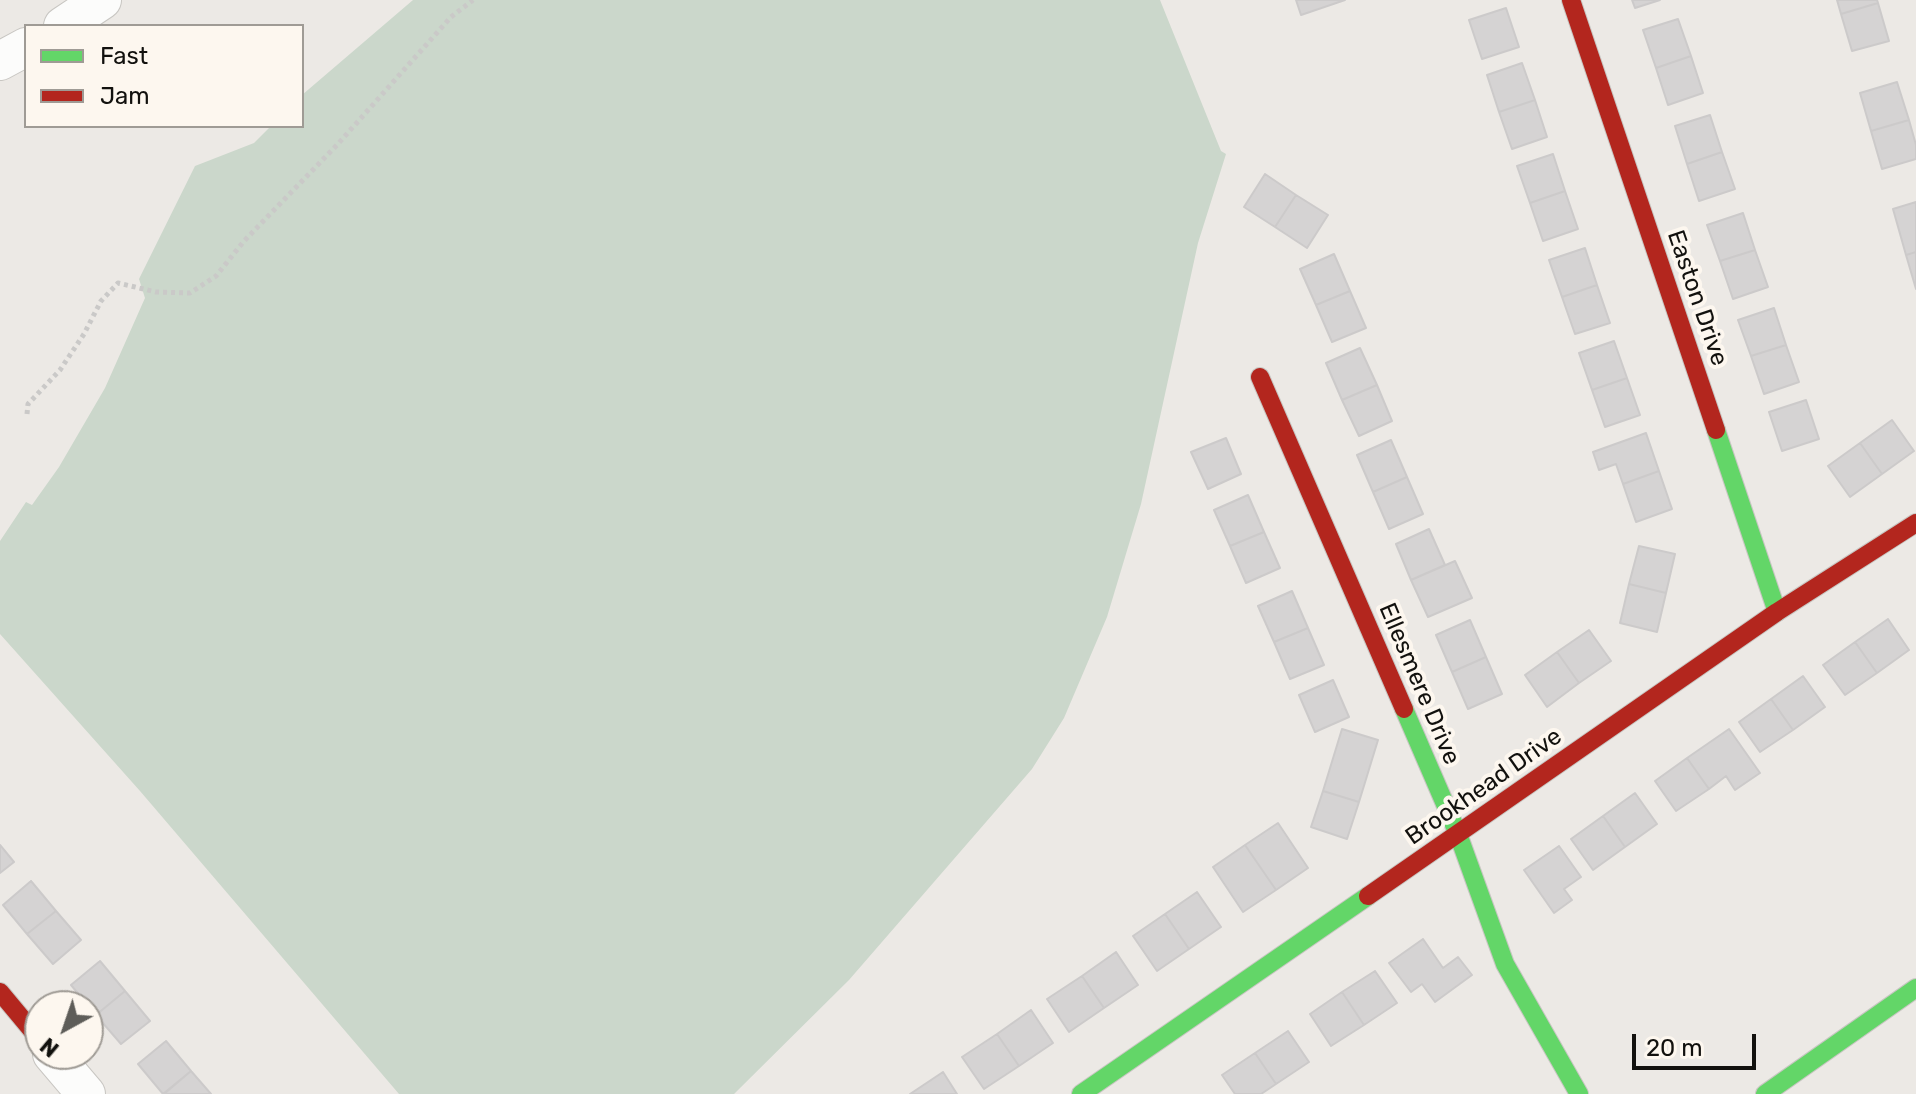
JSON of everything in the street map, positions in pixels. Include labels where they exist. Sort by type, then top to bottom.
[{"type":"street","points":[[66,24],[102,0]]},
{"type":"street","name":"Easton Drive","points":[[1571,0],[1777,612]]},
{"type":"street","points":[[0,61],[24,48]]},
{"type":"street","name":"Ellesmere Drive","points":[[1260,377],[1458,834],[1505,964],[1579,1094]]},
{"type":"street","name":"Brookhead Drive","points":[[1081,1094],[1777,612],[1916,523]]},
{"type":"street","points":[[1765,1094],[1916,988]]},
{"type":"street","points":[[0,992],[24,1021]]},
{"type":"street","points":[[66,1070],[86,1094]]},
{"type":"path","points":[[27,414],[28,404],[60,370],[101,301],[118,283],[156,292],[190,293],[216,276],[244,241],[337,145],[443,26],[473,0]]},
{"type":"shaded area","points":[[413,0],[1160,0],[1221,151],[1226,154],[1198,243],[1141,504],[1107,617],[1064,718],[1032,769],[849,980],[734,1094],[399,1094],[140,791],[0,634],[0,541],[26,502],[32,505],[59,467],[105,388],[145,298],[139,279],[195,166],[254,143],[269,128],[304,128],[304,93]]},
{"type":"building","points":[[1296,0],[1345,0],[1301,15]]},
{"type":"building","points":[[1632,0],[1660,0],[1635,8]]},
{"type":"building","points":[[1837,0],[1877,0],[1878,3],[1841,14]]},
{"type":"building","points":[[1878,3],[1889,41],[1852,51],[1841,14]]},
{"type":"building","points":[[1506,8],[1519,47],[1482,59],[1469,20]]},
{"type":"building","points":[[1678,19],[1691,56],[1656,68],[1643,30]]},
{"type":"building","points":[[1691,56],[1703,93],[1668,105],[1656,68]]},
{"type":"building","points":[[1522,63],[1535,100],[1499,112],[1487,75]]},
{"type":"building","points":[[1897,82],[1909,120],[1871,131],[1860,93]]},
{"type":"building","points":[[1535,100],[1547,137],[1512,149],[1499,112]]},
{"type":"building","points":[[1710,115],[1722,152],[1687,164],[1675,126]]},
{"type":"building","points":[[1909,120],[1916,145],[1916,159],[1882,169],[1871,131]]},
{"type":"building","points":[[1722,152],[1735,189],[1699,201],[1687,164]]},
{"type":"building","points":[[1553,154],[1565,191],[1530,203],[1517,166]]},
{"type":"building","points":[[1265,174],[1296,195],[1275,227],[1244,207]]},
{"type":"building","points":[[1565,191],[1578,229],[1543,241],[1530,203]]},
{"type":"building","points":[[1296,195],[1328,215],[1307,248],[1275,227]]},
{"type":"building","points":[[1916,202],[1916,252],[1906,255],[1893,209]]},
{"type":"building","points":[[1743,213],[1755,250],[1720,261],[1707,225]]},
{"type":"building","points":[[1585,248],[1597,285],[1562,297],[1549,260]]},
{"type":"building","points":[[1755,250],[1768,287],[1733,299],[1720,261]]},
{"type":"building","points":[[1916,252],[1916,289],[1906,255]]},
{"type":"building","points":[[1334,254],[1350,291],[1316,305],[1300,269]]},
{"type":"building","points":[[1597,285],[1610,323],[1575,334],[1562,297]]},
{"type":"building","points":[[1350,291],[1366,328],[1332,342],[1316,305]]},
{"type":"building","points":[[1774,308],[1786,345],[1751,356],[1738,320]]},
{"type":"building","points":[[1614,341],[1627,378],[1592,390],[1579,353]]},
{"type":"building","points":[[1786,345],[1799,382],[1764,394],[1751,356]]},
{"type":"building","points":[[1360,348],[1377,385],[1342,400],[1326,363]]},
{"type":"building","points":[[1627,378],[1640,415],[1605,427],[1592,390]]},
{"type":"building","points":[[1377,385],[1392,421],[1359,436],[1342,400]]},
{"type":"building","points":[[1806,400],[1819,439],[1782,451],[1769,412]]},
{"type":"building","points":[[1892,420],[1914,451],[1882,474],[1860,443]]},
{"type":"building","points":[[1646,433],[1659,471],[1623,484],[1616,464],[1599,470],[1593,452]]},
{"type":"building","points":[[1226,438],[1241,474],[1208,489],[1191,452]]},
{"type":"building","points":[[1391,440],[1407,477],[1373,492],[1357,455]]},
{"type":"building","points":[[1860,443],[1882,474],[1850,497],[1828,466]]},
{"type":"building","points":[[1659,471],[1672,509],[1636,522],[1623,484]]},
{"type":"building","points":[[1407,477],[1423,514],[1389,529],[1373,492]]},
{"type":"building","points":[[1248,495],[1264,532],[1230,546],[1214,510]]},
{"type":"building","points":[[1429,529],[1445,565],[1411,580],[1396,544]]},
{"type":"building","points":[[1264,532],[1280,568],[1246,583],[1230,546]]},
{"type":"building","points":[[1639,546],[1675,554],[1666,593],[1629,584]]},
{"type":"building","points":[[1455,561],[1472,598],[1428,617],[1411,580]]},
{"type":"building","points":[[1629,584],[1666,593],[1657,632],[1620,623]]},
{"type":"building","points":[[1292,591],[1308,628],[1274,642],[1258,606]]},
{"type":"building","points":[[1888,619],[1909,650],[1877,673],[1855,642]]},
{"type":"building","points":[[1470,620],[1486,657],[1452,672],[1436,635]]},
{"type":"building","points":[[1308,628],[1324,665],[1290,679],[1274,642]]},
{"type":"building","points":[[1589,630],[1611,661],[1579,683],[1557,652]]},
{"type":"building","points":[[1855,642],[1877,673],[1845,695],[1823,665]]},
{"type":"building","points":[[1557,652],[1579,683],[1547,707],[1525,675]]},
{"type":"building","points":[[1486,657],[1502,694],[1468,709],[1452,672]]},
{"type":"building","points":[[1803,676],[1825,707],[1793,730],[1771,699]]},
{"type":"building","points":[[1333,680],[1349,717],[1315,732],[1299,695]]},
{"type":"building","points":[[1771,699],[1793,730],[1760,752],[1739,722]]},
{"type":"building","points":[[1342,729],[1378,740],[1359,802],[1323,791]]},
{"type":"building","points":[[1729,729],[1760,773],[1735,790],[1726,776],[1709,789],[1687,758]]},
{"type":"building","points":[[1687,758],[1709,789],[1676,811],[1655,781]]},
{"type":"building","points":[[1323,791],[1359,802],[1347,839],[1311,827]]},
{"type":"building","points":[[1635,793],[1657,824],[1625,847],[1603,816]]},
{"type":"building","points":[[1603,816],[1625,847],[1593,870],[1571,839]]},
{"type":"building","points":[[1278,823],[1308,868],[1276,890],[1245,845]]},
{"type":"building","points":[[0,845],[14,862],[0,873]]},
{"type":"building","points":[[1245,845],[1276,890],[1243,912],[1213,867]]},
{"type":"building","points":[[1559,846],[1581,877],[1564,889],[1572,900],[1554,913],[1524,870]]},
{"type":"building","points":[[31,881],[56,911],[27,934],[3,905]]},
{"type":"building","points":[[1197,892],[1221,927],[1189,949],[1165,914]]},
{"type":"building","points":[[56,911],[81,940],[53,964],[27,934]]},
{"type":"building","points":[[1165,914],[1189,949],[1157,971],[1133,936]]},
{"type":"building","points":[[1423,939],[1443,968],[1458,957],[1472,975],[1435,1002],[1422,984],[1411,992],[1389,963]]},
{"type":"building","points":[[1116,952],[1138,985],[1104,1008],[1082,976]]},
{"type":"building","points":[[100,961],[125,991],[104,1008],[104,990],[75,990],[71,985]]},
{"type":"building","points":[[1375,971],[1397,1003],[1364,1025],[1342,992]]},
{"type":"building","points":[[1082,976],[1104,1008],[1069,1032],[1047,999]]},
{"type":"building","points":[[125,991],[150,1021],[121,1044],[104,1024],[104,1008]]},
{"type":"building","points":[[1342,992],[1364,1025],[1331,1046],[1310,1014]]},
{"type":"building","points":[[1031,1010],[1053,1043],[1019,1066],[997,1034]]},
{"type":"building","points":[[1288,1031],[1309,1062],[1276,1084],[1255,1053]]},
{"type":"building","points":[[997,1034],[1019,1066],[984,1089],[962,1057]]},
{"type":"building","points":[[166,1041],[191,1071],[163,1094],[138,1064]]},
{"type":"building","points":[[1255,1053],[1276,1084],[1261,1094],[1235,1094],[1222,1075]]},
{"type":"building","points":[[191,1071],[211,1094],[164,1094]]},
{"type":"building","points":[[943,1072],[957,1094],[910,1094]]},
{"type":"traffic: fast","points":[[1716,430],[1777,612]]},
{"type":"traffic: fast","points":[[1404,709],[1458,834],[1505,964],[1579,1094]]},
{"type":"traffic: fast","points":[[1081,1094],[1368,896]]},
{"type":"traffic: fast","points":[[1765,1094],[1916,988]]},
{"type":"traffic: jam","points":[[1571,0],[1716,430]]},
{"type":"traffic: jam","points":[[1260,377],[1404,709]]},
{"type":"traffic: jam","points":[[1368,896],[1777,612],[1916,523]]},
{"type":"traffic: jam","points":[[0,992],[24,1021]]}]
